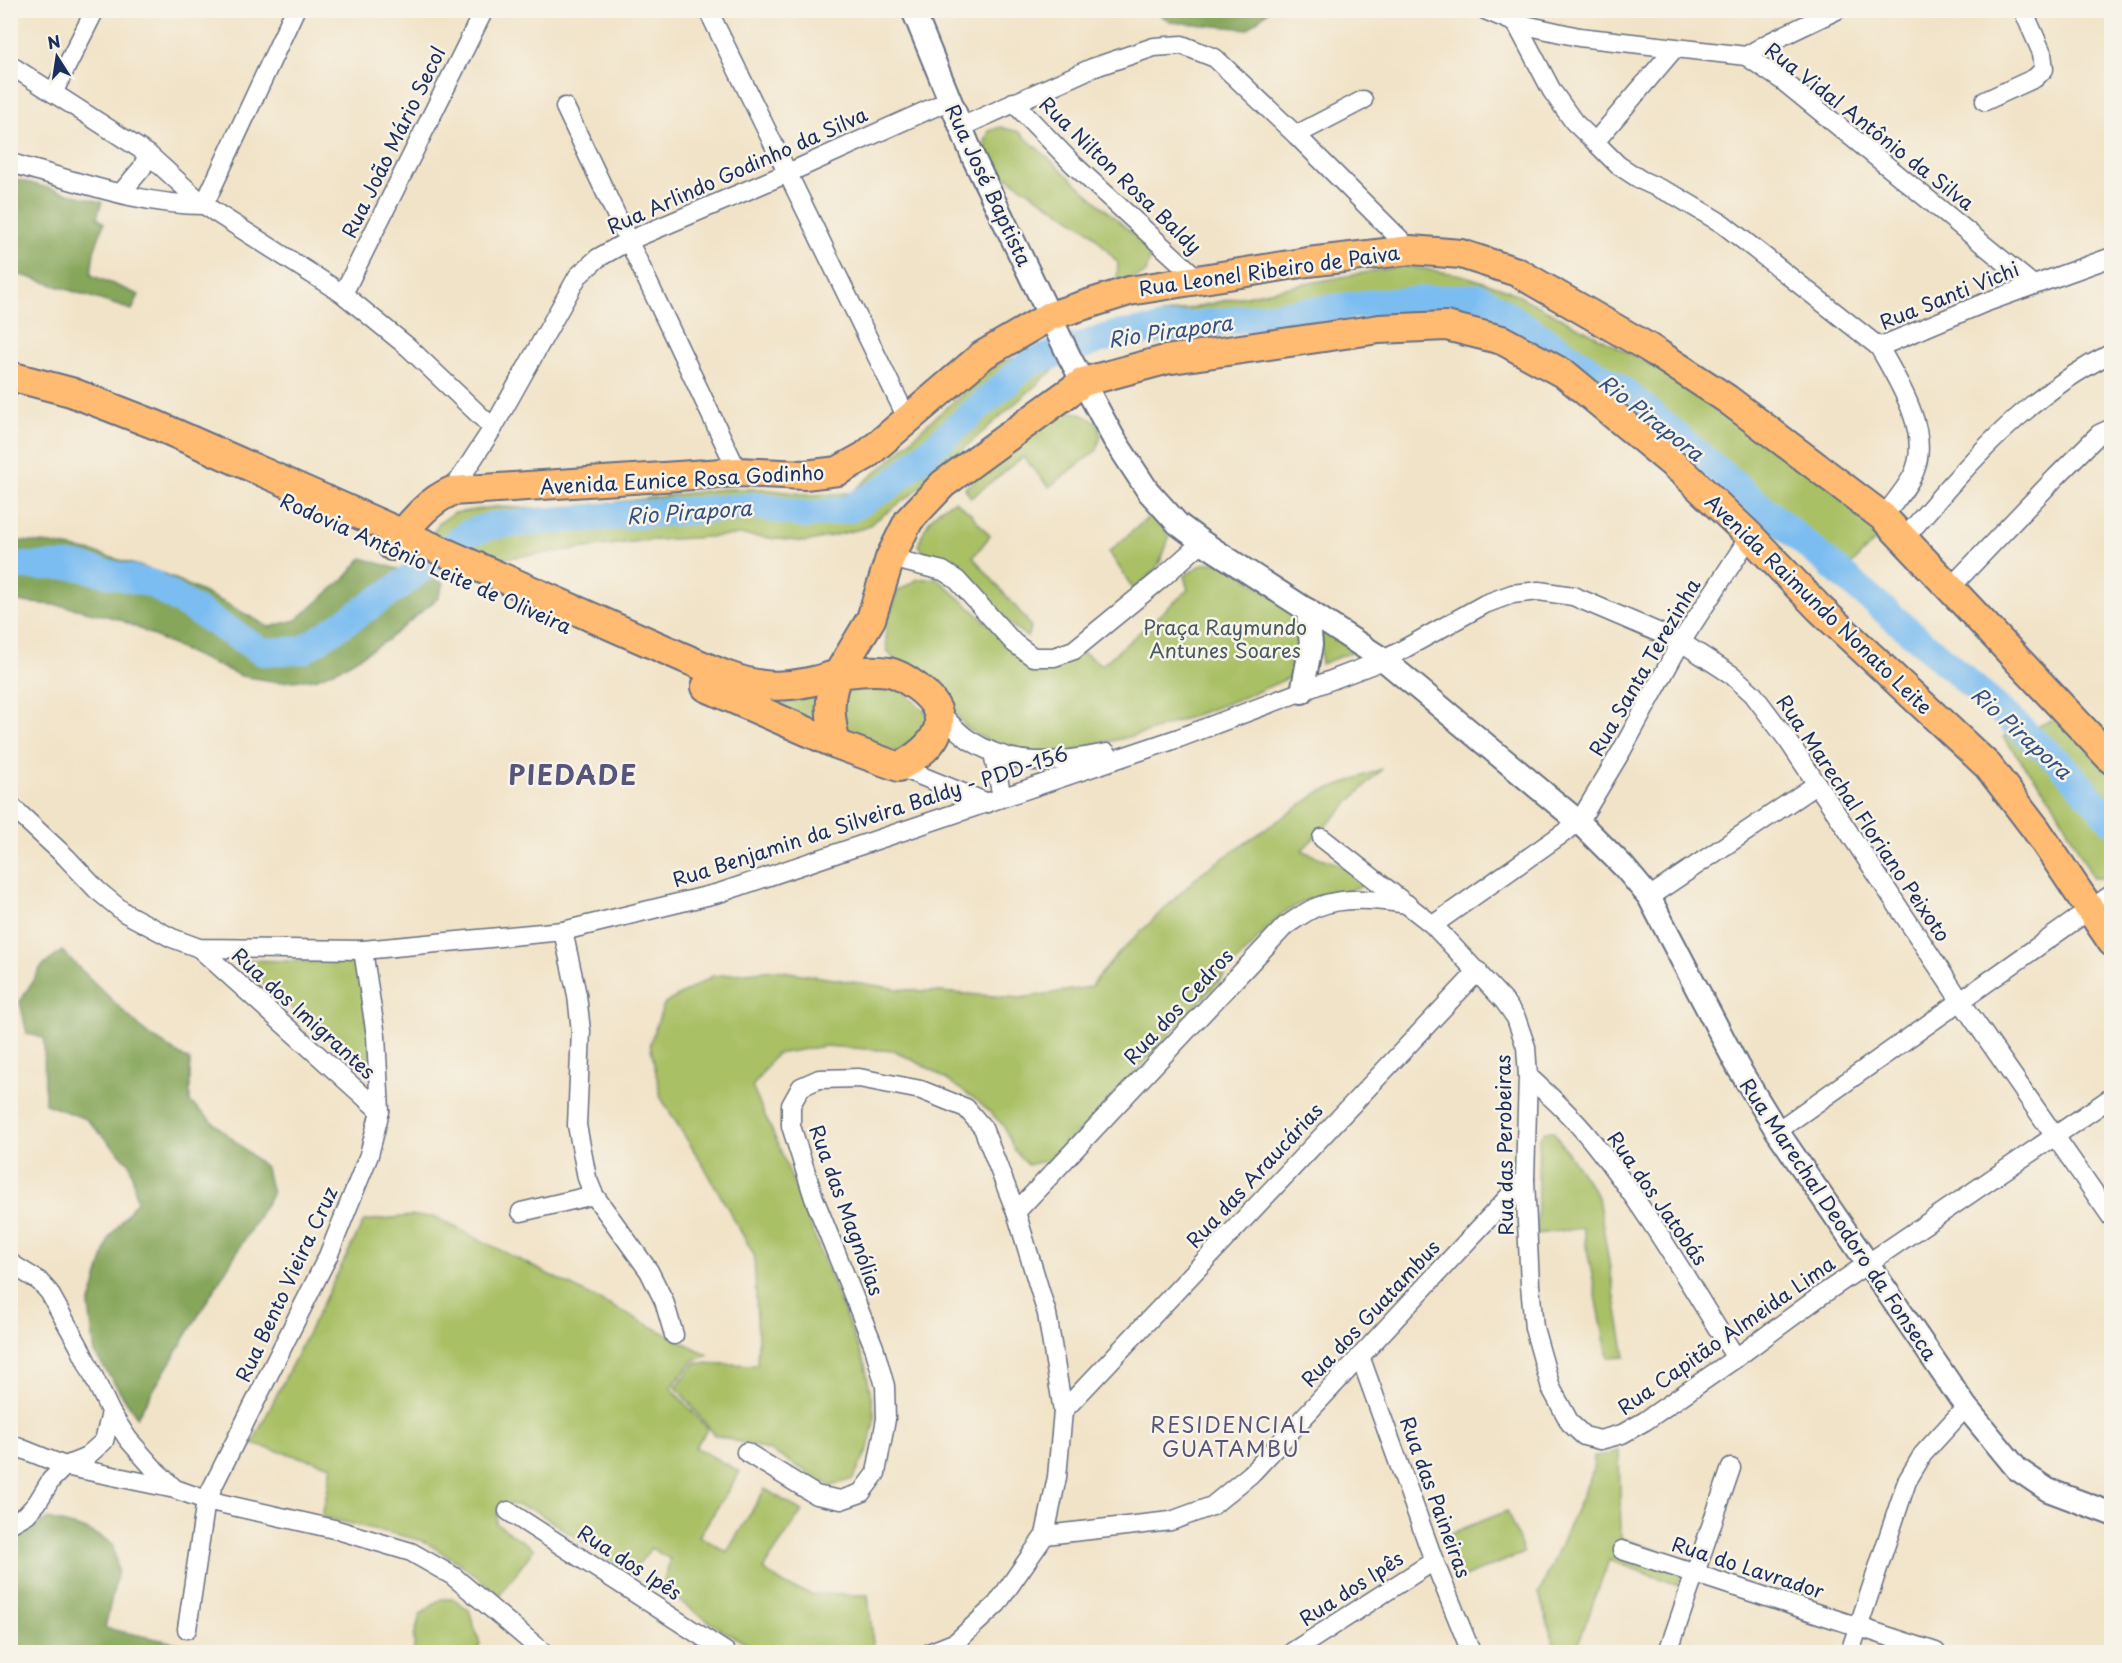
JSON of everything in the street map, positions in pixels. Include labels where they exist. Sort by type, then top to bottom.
[{"type":"main road","name":"Rua Leonel Ribeiro de Paiva","points":[[1054,323],[1130,291],[1308,262],[1411,250],[1461,254],[1517,272],[1649,348],[1727,399],[1883,517]]},
{"type":"main road","name":"Avenida Eunice Rosa Godinho","points":[[403,542],[423,510],[437,497],[452,491],[738,472],[805,475],[838,471],[865,456],[983,355],[1054,323]]},
{"type":"main road","name":"Avenida Raimundo Nonato Leite","points":[[826,678],[871,619],[890,558],[909,520],[943,484],[1077,370],[1165,360],[1379,329],[1446,326],[1502,340],[1566,375],[1684,473],[1750,536],[1819,608],[1988,766],[2036,829],[2100,902],[2112,942]]},
{"type":"main road","name":"Rodovia Antônio Leite de Oliveira","points":[[10,376],[71,392],[156,425],[369,518],[403,542]]},
{"type":"main road","name":"Rodovia Antônio Leite de Oliveira","points":[[10,395],[63,408],[403,542],[756,708],[836,744],[899,767]]},
{"type":"main road","points":[[369,518],[423,510]]},
{"type":"main road","points":[[1883,517],[2112,760]]},
{"type":"main road","name":"Rodovia Antônio Leite de Oliveira","points":[[461,569],[739,681],[764,687],[865,671],[891,672],[909,681],[927,695],[937,710]]},
{"type":"main road","points":[[871,619],[878,648],[891,672]]},
{"type":"main road","points":[[756,708],[826,678],[832,686],[831,723],[836,744]]},
{"type":"main road","points":[[899,767],[915,758],[930,745],[939,729],[937,710]]},
{"type":"street","points":[[53,93],[95,10]]},
{"type":"street","points":[[204,204],[295,10]]},
{"type":"street","name":"Rua João Mário Secol","points":[[343,294],[484,10]]},
{"type":"street","points":[[708,10],[907,418]]},
{"type":"street","name":"Rua José Baptista","points":[[913,10],[974,159],[1077,370],[1114,438],[1148,490],[1178,524],[1202,542],[1384,660]]},
{"type":"street","name":"Rua Vidal Antônio da Silva","points":[[1485,10],[1516,23],[1579,37],[1746,56],[1783,81],[2033,285]]},
{"type":"street","points":[[1746,56],[1837,10]]},
{"type":"street","points":[[1985,101],[2036,78],[2044,69],[2042,53],[2024,10]]},
{"type":"street","points":[[1516,23],[1552,91],[1574,122],[1618,165],[1641,180],[1676,196],[1723,224],[1879,347]]},
{"type":"street","points":[[961,127],[1092,68],[1154,47],[1182,45],[1215,58],[1411,250]]},
{"type":"street","points":[[1594,142],[1674,49]]},
{"type":"street","points":[[10,65],[148,154],[204,204],[343,294],[408,347],[493,428]]},
{"type":"street","points":[[1296,135],[1363,99]]},
{"type":"street","name":"Rua Arlindo Godinho da Silva","points":[[452,491],[493,428],[578,276],[598,258],[628,241],[788,173],[950,100]]},
{"type":"street","name":"Rua Nilton Rosa Baldy","points":[[1013,102],[1074,165],[1199,280]]},
{"type":"street","points":[[565,107],[738,472]]},
{"type":"street","points":[[121,194],[142,168],[148,154]]},
{"type":"street","points":[[10,163],[121,194],[174,205],[204,204]]},
{"type":"street","name":"Rua Santi Vichi","points":[[1883,517],[1915,472],[1920,449],[1914,417],[1903,390],[1879,347],[2033,285],[2112,257]]},
{"type":"street","points":[[1904,539],[1956,478],[2031,404],[2070,375],[2112,353]]},
{"type":"street","points":[[1950,588],[2099,434],[2112,428]]},
{"type":"street","name":"Rua Santa Terezinha","points":[[1579,822],[1622,750],[1681,642],[1750,536]]},
{"type":"street","points":[[890,558],[943,571],[957,580],[1014,643],[1033,657],[1053,657],[1074,650],[1202,542]]},
{"type":"street","name":"Rua Marechal Floriano Peixoto","points":[[1384,660],[1485,604],[1512,594],[1539,591],[1574,596],[1681,642],[1732,675],[1753,694],[1789,742],[1960,1000],[2112,1218]]},
{"type":"street","points":[[1302,692],[1311,645],[1308,610]]},
{"type":"street","name":"Rua Benjamin da Silveira Baldy - PDD-156","points":[[10,805],[66,857],[97,890],[125,913],[172,939],[199,948],[363,950],[563,931],[719,893],[1179,738],[1384,660]]},
{"type":"street","name":"Rua Marechal Deodoro da Fonseca","points":[[1384,660],[1579,822],[1624,867],[1649,897],[1738,1067],[1777,1131],[1966,1407],[2017,1469],[2048,1490],[2112,1514]]},
{"type":"street","name":"Rodovia Antônio Leite de Oliveira","points":[[937,710],[966,738],[993,753],[1031,762],[1052,762],[1093,756],[1179,738]]},
{"type":"street","points":[[993,753],[995,800]]},
{"type":"street","points":[[1031,762],[1050,782]]},
{"type":"street","name":"Rodovia Antônio Leite de Oliveira","points":[[899,767],[995,800]]},
{"type":"street","points":[[1649,897],[1817,784]]},
{"type":"street","points":[[1433,925],[1579,822]]},
{"type":"street","name":"Rua das Perobeiras","points":[[1322,838],[1433,925],[1478,971],[1516,1018],[1526,1047],[1528,1076],[1525,1179],[1534,1328],[1551,1388],[1570,1423],[1584,1436],[1600,1440]]},
{"type":"street","name":"Rua dos Cedros","points":[[1016,1212],[1285,926],[1317,907],[1353,900],[1408,904]]},
{"type":"street","points":[[1777,1131],[2100,902]]},
{"type":"street","points":[[563,931],[577,995],[581,1031],[577,1125],[587,1178],[594,1195],[649,1271],[664,1301],[674,1335]]},
{"type":"street","name":"Rua dos Imigrantes","points":[[199,948],[380,1111]]},
{"type":"street","name":"Rua Bento Vieira Cruz","points":[[187,1629],[206,1500],[328,1257],[369,1155],[380,1111],[376,1036],[363,950]]},
{"type":"street","name":"Rua das Araucárias","points":[[1064,1411],[1478,971]]},
{"type":"street","name":"Rua dos Jatobás","points":[[1528,1076],[1560,1105],[1592,1141],[1638,1202],[1736,1358]]},
{"type":"street","name":"Rua das Magnólias","points":[[746,1452],[816,1495],[841,1500],[861,1492],[876,1473],[886,1419],[885,1386],[874,1347],[814,1198],[790,1126],[790,1105],[801,1087],[819,1079],[859,1077],[921,1090],[966,1108],[983,1128],[1016,1212],[1047,1314],[1064,1411],[1057,1477],[1045,1535],[997,1604],[956,1642],[931,1653]]},
{"type":"street","name":"Rua Capitão Almeida Lima","points":[[1600,1440],[1622,1434],[1645,1421],[1736,1358],[1822,1294],[2112,1097]]},
{"type":"street","name":"Rua dos Guatambus","points":[[1045,1535],[1172,1521],[1212,1506],[1251,1474],[1525,1179]]},
{"type":"street","points":[[521,1212],[594,1195]]},
{"type":"street","points":[[10,1263],[39,1281],[49,1292],[79,1346],[111,1413],[144,1458],[176,1489]]},
{"type":"street","name":"Rua das Paineiras","points":[[1360,1356],[1434,1562],[1470,1653]]},
{"type":"street","points":[[1851,1653],[1907,1481],[1923,1454],[1966,1407]]},
{"type":"street","points":[[10,1524],[32,1509],[51,1480],[65,1466],[84,1458],[104,1441],[111,1413]]},
{"type":"street","points":[[10,1444],[65,1466],[176,1489],[206,1500],[334,1529],[411,1552],[453,1576],[543,1653]]},
{"type":"street","points":[[1668,1653],[1731,1468]]},
{"type":"street","name":"Rua dos Ipês","points":[[508,1511],[726,1653]]},
{"type":"street","name":"Rua do Lavrador","points":[[1622,1550],[1935,1653]]},
{"type":"street","name":"Rua dos Ipês","points":[[1292,1653],[1434,1562]]},
{"type":"green space","points":[[1268,10],[1248,29],[1172,22],[1153,11]]},
{"type":"green space","points":[[1000,127],[1019,132],[1143,243],[1150,257],[1146,273],[1110,289],[1117,279],[1118,263],[1090,231],[1002,174],[988,159],[985,142],[989,131]]},
{"type":"green space","points":[[11,178],[102,202],[97,217],[104,223],[94,252],[91,275],[139,295],[132,310],[25,276],[11,274]]},
{"type":"green space","points":[[1405,266],[1462,275],[1508,290],[1732,407],[1887,528],[1849,567],[1677,427],[1489,311],[1445,303],[1344,314],[1099,350],[1087,333],[1245,296]]},
{"type":"green space","points":[[1011,358],[1060,364],[911,495],[865,528],[806,542],[741,535],[640,541],[492,560],[433,533],[439,523],[454,513],[495,507],[546,509],[722,489],[763,489],[811,495],[851,493],[996,365]]},
{"type":"green space","points":[[1069,411],[1097,422],[1101,434],[1097,450],[1049,487],[1023,457],[971,498],[965,488],[1041,422],[1056,413]]},
{"type":"green space","points":[[955,501],[970,513],[990,536],[973,557],[1025,618],[1031,627],[1027,637],[1009,623],[974,583],[950,561],[928,554],[918,546],[935,513]]},
{"type":"green space","points":[[1151,515],[1162,525],[1169,537],[1157,567],[1134,590],[1109,552]]},
{"type":"green space","points":[[11,540],[51,544],[93,552],[165,574],[269,627],[296,620],[345,578],[362,558],[444,583],[438,598],[386,641],[343,667],[315,679],[279,682],[241,676],[119,619],[64,606],[11,601]]},
{"type":"green space","name":"Praça Raymundo Antunes Soares","points":[[1222,561],[1294,610],[1305,623],[1302,672],[1252,694],[1149,732],[1070,751],[1020,753],[991,742],[968,729],[950,708],[898,666],[887,650],[885,624],[898,591],[918,579],[937,578],[1034,665],[1059,665],[1082,652],[1102,665],[1188,590],[1184,576],[1203,564]]},
{"type":"green space","points":[[1320,628],[1355,651],[1321,664]]},
{"type":"green space","points":[[890,679],[931,717],[908,752],[891,751],[874,746],[843,730],[838,708],[848,686]]},
{"type":"green space","points":[[826,692],[827,730],[776,706]]},
{"type":"green space","points":[[2063,717],[2111,768],[2112,876],[2109,878],[2093,878],[2053,802],[2003,737]]},
{"type":"green space","points":[[1382,769],[1302,850],[1349,870],[1363,885],[1346,892],[1306,900],[1280,915],[1082,1129],[1049,1160],[1028,1165],[1015,1151],[1003,1125],[979,1102],[932,1070],[895,1051],[825,1046],[776,1054],[752,1087],[778,1144],[865,1365],[875,1417],[868,1449],[853,1479],[831,1486],[771,1451],[715,1435],[676,1387],[695,1363],[757,1365],[754,1255],[706,1170],[661,1098],[650,1043],[664,1004],[713,976],[776,970],[898,989],[1021,998],[1090,987],[1117,955],[1201,873],[1320,792]]},
{"type":"green space","points":[[62,951],[146,1033],[190,1061],[190,1102],[266,1168],[272,1194],[137,1417],[95,1354],[89,1306],[109,1238],[137,1201],[130,1164],[86,1119],[45,1104],[44,1038],[27,1034],[20,1002],[41,967]]},
{"type":"green space","points":[[248,960],[358,963],[372,1061],[364,1064],[335,1045],[252,974]]},
{"type":"green space","points":[[1553,1131],[1598,1197],[1625,1357],[1608,1358],[1583,1228],[1537,1234],[1539,1139],[1544,1132]]},
{"type":"green space","points":[[411,1216],[435,1217],[708,1355],[693,1361],[671,1388],[708,1429],[695,1447],[740,1472],[699,1536],[727,1552],[765,1489],[802,1511],[763,1569],[787,1586],[812,1594],[868,1595],[874,1652],[761,1652],[722,1630],[662,1589],[670,1559],[651,1548],[631,1574],[536,1511],[511,1504],[498,1509],[496,1523],[534,1549],[500,1595],[462,1565],[424,1541],[322,1517],[332,1466],[252,1444],[364,1221]]},
{"type":"green space","points":[[1619,1450],[1621,1538],[1686,1560],[1678,1585],[1609,1560],[1575,1652],[1556,1650],[1539,1594],[1593,1471],[1594,1456],[1607,1455]]},
{"type":"green space","points":[[1507,1511],[1524,1553],[1459,1579],[1442,1537]]},
{"type":"green space","points":[[48,1519],[87,1530],[112,1543],[118,1570],[105,1628],[190,1646],[184,1652],[11,1652],[11,1539]]},
{"type":"green space","points":[[441,1599],[454,1599],[469,1610],[480,1644],[476,1652],[414,1652],[414,1637],[420,1615]]},
{"type":"waterway","name":"Rio Pirapora","points":[[10,566],[76,566],[153,584],[263,652],[303,650],[398,587],[468,533],[495,525],[757,506],[807,515],[849,509],[889,486],[1029,363],[1114,335],[1374,303],[1480,297],[1626,393],[1920,640],[2063,766],[2112,821]]},
{"type":"district","name":"PIEDADE","points":[[573,774]]},
{"type":"district","name":"RESIDENCIAL GUATAMBU","points":[[1231,1436]]}]
